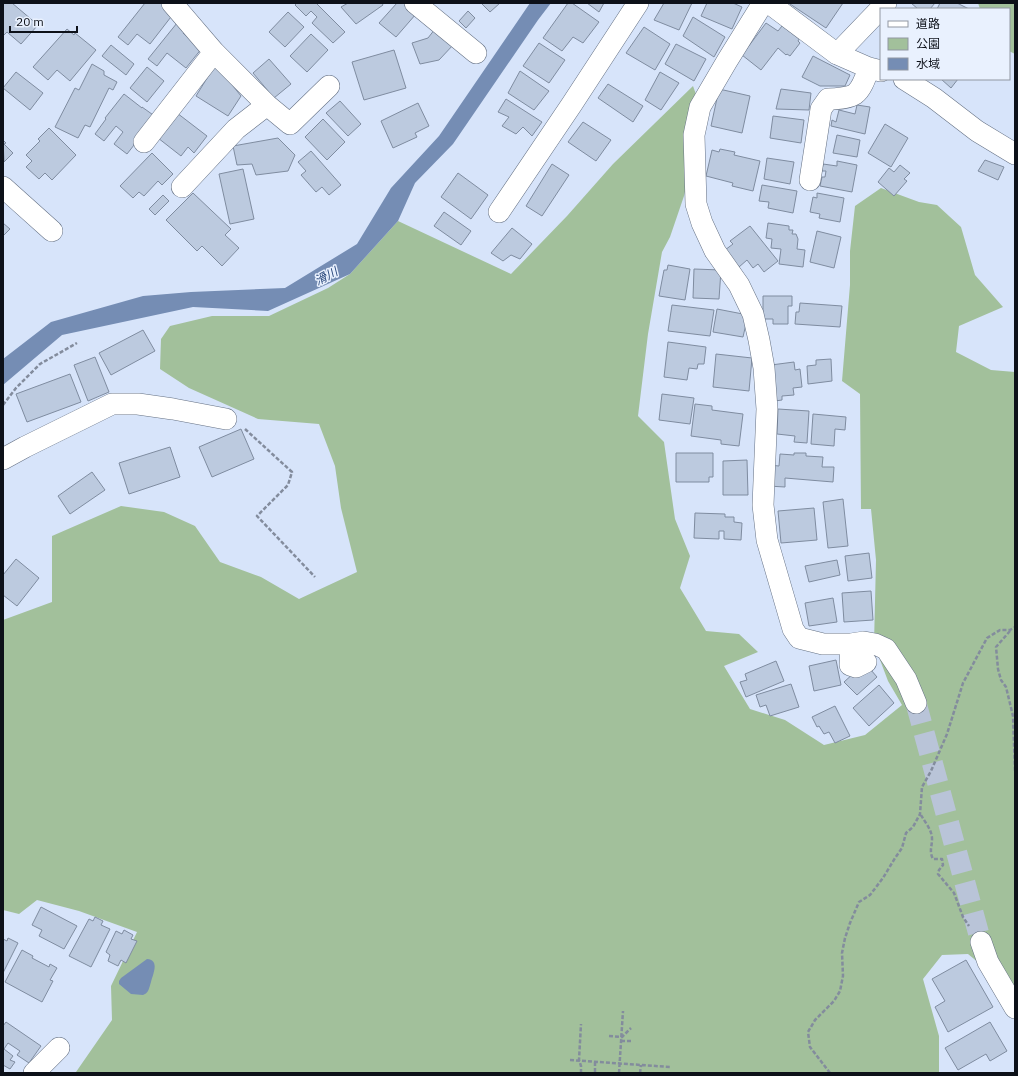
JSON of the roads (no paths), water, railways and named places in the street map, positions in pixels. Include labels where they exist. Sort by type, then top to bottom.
[{"type":"street","points":[[172,3],[214,52],[267,105],[290,124],[329,86]]},
{"type":"street","points":[[415,3],[476,53]]},
{"type":"street","points":[[499,212],[638,3]]},
{"type":"street","points":[[763,3],[700,108],[694,135],[696,204],[702,223],[715,251],[739,285],[753,314],[759,340],[764,368],[767,409],[763,505],[767,540],[793,629],[799,638],[823,644],[851,644],[864,642],[875,644],[886,649],[906,679],[916,703]]},
{"type":"street","points":[[769,3],[837,54],[875,70],[854,94],[842,98],[828,99],[821,109],[810,180]]},
{"type":"street","points":[[837,54],[880,9]]},
{"type":"street","points":[[144,142],[214,52]]},
{"type":"street","points":[[906,80],[934,98],[977,131],[1015,154]]},
{"type":"street","points":[[182,187],[236,129],[267,105]]},
{"type":"street","points":[[3,188],[52,232]]},
{"type":"street","points":[[3,459],[112,404],[138,404],[226,419]]},
{"type":"street","points":[[851,644],[850,665],[856,667],[866,662]]},
{"type":"street","points":[[981,942],[988,962],[1015,1008]]},
{"type":"street","points":[[34,1073],[59,1048]]},
{"type":"water","name":"滑川","points":[[530,3],[551,3],[453,144],[415,183],[398,221],[350,274],[268,311],[193,307],[62,335],[3,385],[3,359],[51,322],[143,296],[191,292],[285,288],[357,244],[391,188],[439,136]]},
{"type":"water","points":[[147,959],[151,960],[155,965],[148,991],[143,995],[131,994],[119,984],[119,981]]},
{"type":"tunnel","points":[[916,703],[981,942]]}]
